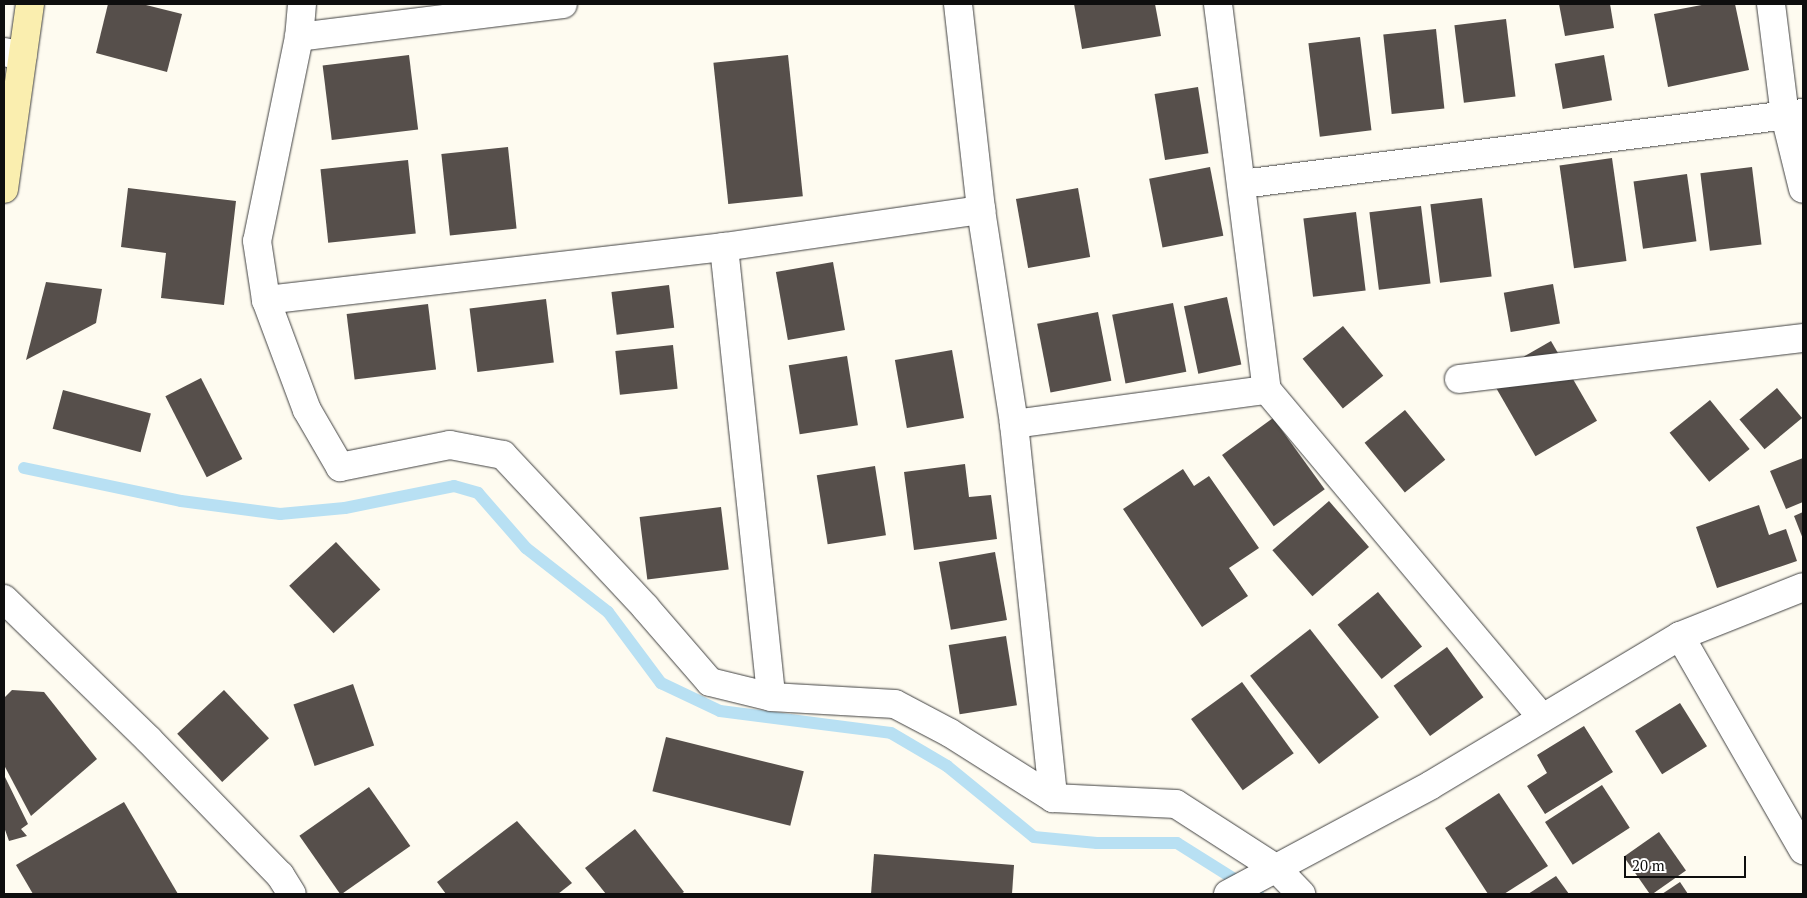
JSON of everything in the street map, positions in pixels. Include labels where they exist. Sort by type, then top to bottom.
[{"type":"main road","points":[[4,189],[13,54],[30,4]]},
{"type":"street","points":[[302,4],[299,36],[257,240],[266,300],[308,410],[340,467],[450,445],[503,455],[645,607],[710,682],[771,697],[895,704],[950,733],[1053,798],[1176,804],[1269,873],[1301,894]]},
{"type":"street","points":[[299,36],[563,4]]},
{"type":"street","points":[[958,4],[981,210],[1014,424],[1053,798]]},
{"type":"street","points":[[1218,4],[1267,390],[1542,718]]},
{"type":"street","points":[[1772,4],[1794,114],[1803,189]]},
{"type":"street","points":[[1242,184],[1794,114]]},
{"type":"street","points":[[266,300],[724,247],[981,210]]},
{"type":"street","points":[[724,247],[771,697]]},
{"type":"street","points":[[1459,379],[1803,338]]},
{"type":"street","points":[[1014,424],[1267,390]]},
{"type":"street","points":[[1228,894],[1431,785],[1680,636],[1803,587]]},
{"type":"street","points":[[4,599],[155,746],[280,875],[292,894]]},
{"type":"street","points":[[1680,636],[1803,850]]},
{"type":"building","points":[[108,4],[142,4],[182,14],[167,72],[96,53]]},
{"type":"building","points":[[1074,4],[1155,4],[1161,36],[1082,49]]},
{"type":"building","points":[[1559,4],[1610,4],[1614,28],[1565,36]]},
{"type":"building","points":[[1707,4],[1735,4],[1749,70],[1668,87],[1654,14]]},
{"type":"building","points":[[1506,19],[1516,96],[1464,103],[1454,25]]},
{"type":"building","points":[[1436,29],[1444,109],[1392,114],[1383,35]]},
{"type":"building","points":[[1360,37],[1371,130],[1320,137],[1308,43]]},
{"type":"building","points":[[409,55],[418,129],[332,140],[323,66]]},
{"type":"building","points":[[788,55],[803,196],[728,204],[713,63]]},
{"type":"building","points":[[1604,55],[1612,100],[1563,109],[1555,64]]},
{"type":"building","points":[[1198,87],[1208,153],[1165,160],[1155,94]]},
{"type":"building","points":[[508,147],[517,229],[450,236],[441,154]]},
{"type":"building","points":[[1612,158],[1626,261],[1574,268],[1560,165]]},
{"type":"building","points":[[408,160],[416,234],[328,243],[320,169]]},
{"type":"building","points":[[1210,167],[1223,236],[1162,248],[1149,179]]},
{"type":"building","points":[[1752,167],[1762,244],[1710,251],[1700,173]]},
{"type":"building","points":[[1687,174],[1696,241],[1643,249],[1634,182]]},
{"type":"building","points":[[128,188],[236,201],[224,305],[161,298],[166,253],[121,247]]},
{"type":"building","points":[[1078,188],[1090,257],[1028,268],[1016,199]]},
{"type":"building","points":[[1482,198],[1492,276],[1440,283],[1430,204]]},
{"type":"building","points":[[1421,206],[1431,283],[1379,290],[1369,212]]},
{"type":"building","points":[[1356,212],[1366,290],[1313,297],[1303,218]]},
{"type":"building","points":[[833,262],[845,330],[788,340],[776,272]]},
{"type":"building","points":[[46,282],[102,289],[96,323],[26,360]]},
{"type":"building","points":[[1553,284],[1560,323],[1511,332],[1504,293]]},
{"type":"building","points":[[669,285],[674,328],[617,335],[611,292]]},
{"type":"building","points":[[1227,297],[1241,364],[1198,374],[1184,306]]},
{"type":"building","points":[[546,299],[554,363],[477,372],[470,308]]},
{"type":"building","points":[[1173,303],[1186,372],[1125,384],[1112,315]]},
{"type":"building","points":[[428,304],[436,370],[355,380],[347,314]]},
{"type":"building","points":[[1098,312],[1111,381],[1050,393],[1037,324]]},
{"type":"building","points":[[1343,326],[1383,376],[1343,408],[1303,359]]},
{"type":"building","points":[[1551,341],[1597,421],[1536,456],[1490,376]]},
{"type":"building","points":[[673,345],[678,389],[620,395],[615,351]]},
{"type":"building","points":[[952,350],[964,418],[907,428],[895,360]]},
{"type":"building","points":[[847,356],[858,425],[800,434],[789,365]]},
{"type":"building","points":[[201,378],[242,459],[207,477],[165,396]]},
{"type":"building","points":[[1777,388],[1802,418],[1765,449],[1739,419]]},
{"type":"building","points":[[63,390],[151,414],[141,452],[53,429]]},
{"type":"building","points":[[1710,400],[1750,449],[1709,482],[1670,433]]},
{"type":"building","points":[[1405,410],[1445,460],[1405,492],[1365,443]]},
{"type":"building","points":[[1273,418],[1325,489],[1274,526],[1222,455]]},
{"type":"building","points":[[1803,458],[1803,502],[1786,509],[1770,471]]},
{"type":"building","points":[[965,464],[969,497],[991,495],[997,539],[914,550],[904,472]]},
{"type":"building","points":[[875,466],[886,535],[828,544],[817,475]]},
{"type":"building","points":[[1183,469],[1194,486],[1209,476],[1259,548],[1229,568],[1248,596],[1202,627],[1123,509]]},
{"type":"building","points":[[1329,501],[1369,547],[1312,596],[1272,550]]},
{"type":"building","points":[[1759,505],[1769,535],[1786,529],[1797,561],[1717,588],[1696,527]]},
{"type":"building","points":[[721,507],[729,570],[647,580],[640,517]]},
{"type":"building","points":[[1803,512],[1803,539],[1794,516]]},
{"type":"building","points":[[336,542],[380,590],[334,633],[289,586]]},
{"type":"building","points":[[995,552],[1007,620],[951,630],[939,562]]},
{"type":"building","points":[[1378,592],[1422,646],[1382,679],[1338,625]]},
{"type":"building","points":[[1310,629],[1379,717],[1319,764],[1250,676]]},
{"type":"building","points":[[1006,636],[1017,705],[960,714],[949,645]]},
{"type":"building","points":[[1447,647],[1483,697],[1430,736],[1394,686]]},
{"type":"building","points":[[1242,682],[1294,753],[1243,790],[1191,719]]},
{"type":"building","points":[[353,684],[374,745],[315,766],[293,705]]},
{"type":"building","points":[[12,690],[44,692],[97,759],[31,816],[4,765],[4,698]]},
{"type":"building","points":[[224,690],[269,738],[222,782],[177,734]]},
{"type":"building","points":[[1680,703],[1707,746],[1662,774],[1635,731]]},
{"type":"building","points":[[1584,726],[1613,772],[1545,814],[1527,786],[1547,773],[1537,755]]},
{"type":"building","points":[[666,737],[804,771],[790,826],[652,791]]},
{"type":"building","points":[[4,775],[28,824],[21,829],[27,836],[9,841],[4,827]]},
{"type":"building","points":[[1602,785],[1630,828],[1573,865],[1545,822]]},
{"type":"building","points":[[369,787],[410,846],[340,894],[299,836]]},
{"type":"building","points":[[1499,793],[1548,866],[1504,894],[1488,894],[1445,828]]},
{"type":"building","points":[[124,802],[178,894],[33,894],[16,865]]},
{"type":"building","points":[[517,821],[572,883],[558,894],[446,894],[437,882]]},
{"type":"building","points":[[635,829],[684,892],[681,894],[606,894],[585,868]]},
{"type":"building","points":[[1659,832],[1686,871],[1650,894],[1624,857]]},
{"type":"building","points":[[874,854],[1014,865],[1012,894],[871,894]]},
{"type":"building","points":[[1556,876],[1569,894],[1528,894]]},
{"type":"building","points":[[1680,882],[1688,894],[1662,894]]},
{"type":"waterway","points":[[24,468],[181,501],[280,514],[345,508],[454,486],[478,493],[526,548],[608,612],[661,683],[720,711],[891,733],[947,766],[1034,837],[1097,843],[1177,843],[1258,894]]}]
